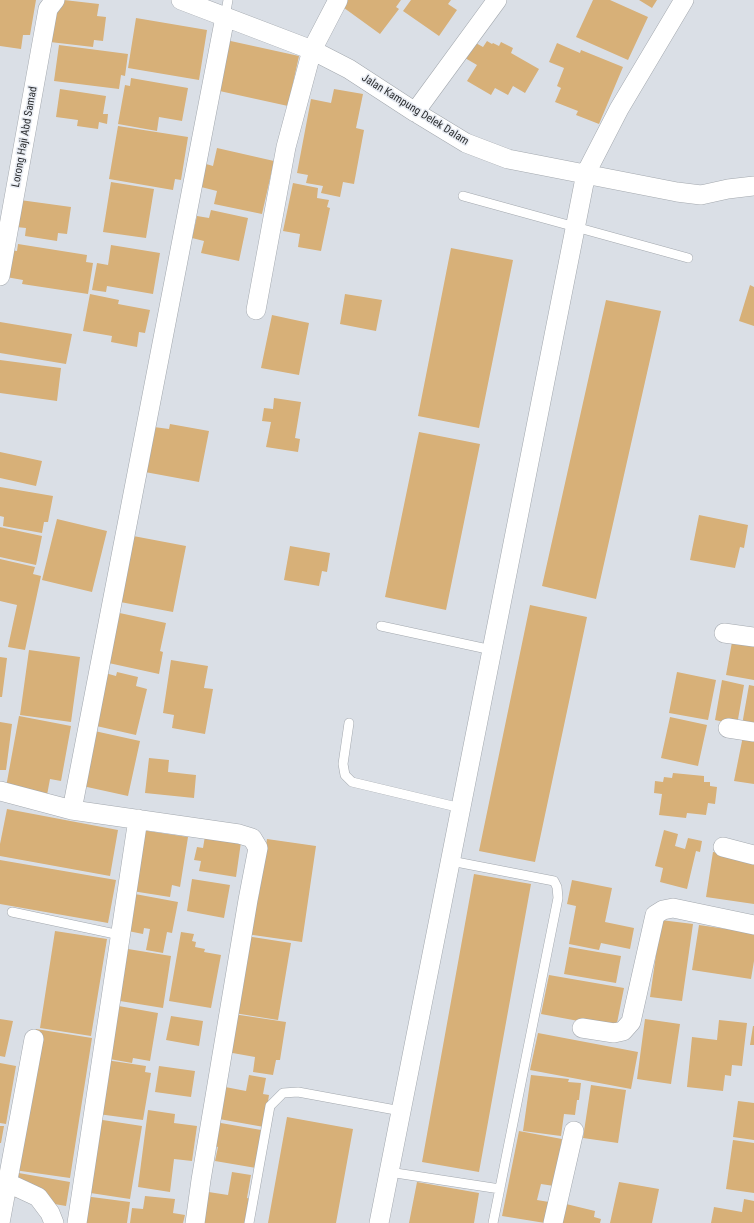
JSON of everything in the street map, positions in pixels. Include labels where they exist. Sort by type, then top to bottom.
[{"type":"street","name":"Lorong Haji Abd Samad","points":[[0,276],[48,9],[55,0]]},
{"type":"street","name":"Jalan Kampung Delek Dalam","points":[[181,0],[226,8],[349,68],[466,144],[508,159],[586,173],[677,192],[701,194],[754,186]]},
{"type":"street","points":[[256,310],[286,147],[312,50],[338,0]]},
{"type":"street","points":[[415,112],[497,0]]},
{"type":"street","points":[[379,1223],[586,173],[619,108],[684,0]]},
{"type":"street","points":[[72,810],[226,8]]},
{"type":"street","points":[[724,633],[754,637]]},
{"type":"street","points":[[728,728],[754,732]]},
{"type":"street","points":[[0,791],[72,810],[239,834],[252,838],[258,848],[240,946],[195,1223]]},
{"type":"street","points":[[77,1223],[138,819]]},
{"type":"street","points":[[722,847],[754,855]]},
{"type":"street","points":[[582,1028],[614,1033],[623,1031],[631,1022],[655,915],[663,910],[673,908],[754,925]]},
{"type":"street","points":[[0,1223],[34,1040]]},
{"type":"street","points":[[553,1223],[574,1131]]},
{"type":"street","points":[[8,1182],[38,1197],[50,1213],[54,1223]]},
{"type":"lane","points":[[463,196],[688,258]]},
{"type":"lane","points":[[381,626],[492,650]]},
{"type":"lane","points":[[349,723],[343,764],[345,775],[352,782],[461,808]]},
{"type":"lane","points":[[451,860],[554,881],[557,887],[558,898],[493,1223]]},
{"type":"lane","points":[[12,912],[120,935]]},
{"type":"lane","points":[[248,1223],[270,1106],[283,1093],[298,1092],[401,1111]]},
{"type":"lane","points":[[389,1172],[500,1189]]},
{"type":"building","points":[[0,0],[36,0],[30,35],[23,35],[21,49],[0,46]]},
{"type":"building","points":[[64,0],[99,4],[97,16],[106,17],[103,41],[94,40],[93,47],[50,42],[54,14]]},
{"type":"building","points":[[344,0],[401,0],[396,7],[399,9],[380,34],[340,5]]},
{"type":"building","points":[[411,0],[451,0],[448,4],[457,10],[439,36],[403,11]]},
{"type":"building","points":[[593,0],[610,0],[648,17],[628,60],[576,37]]},
{"type":"building","points":[[639,0],[657,0],[652,8]]},
{"type":"building","points":[[136,18],[207,30],[199,80],[128,68]]},
{"type":"building","points":[[226,40],[299,56],[288,106],[215,90]]},
{"type":"building","points":[[487,41],[499,46],[501,42],[513,48],[511,53],[539,69],[525,93],[513,86],[508,95],[495,88],[491,95],[467,81],[477,65],[465,58],[474,42],[483,47]]},
{"type":"building","points":[[557,43],[580,53],[581,50],[623,67],[599,124],[576,115],[578,111],[555,102],[561,88],[557,86],[564,68],[549,62]]},
{"type":"building","points":[[59,45],[128,54],[125,76],[121,75],[119,89],[54,81]]},
{"type":"building","points":[[131,78],[188,88],[182,121],[159,117],[157,131],[118,124],[125,85],[130,86]]},
{"type":"building","points":[[60,89],[106,96],[103,114],[108,114],[107,124],[99,122],[98,129],[77,126],[78,120],[56,117]]},
{"type":"building","points":[[334,89],[363,94],[356,128],[364,130],[354,184],[343,182],[340,197],[321,193],[323,186],[306,183],[308,175],[297,173],[311,99],[331,103]]},
{"type":"building","points":[[118,126],[188,137],[181,180],[175,179],[173,190],[109,179]]},
{"type":"building","points":[[217,148],[274,161],[262,214],[214,204],[217,191],[201,187],[206,164],[213,166]]},
{"type":"building","points":[[111,182],[154,189],[146,238],[103,232]]},
{"type":"building","points":[[293,183],[318,188],[317,198],[329,200],[327,207],[330,208],[321,251],[298,247],[300,234],[283,231]]},
{"type":"building","points":[[20,200],[71,207],[67,234],[58,233],[57,241],[25,236],[26,228],[16,227]]},
{"type":"building","points":[[211,210],[248,218],[239,261],[201,253],[204,241],[192,238],[197,216],[209,218]]},
{"type":"building","points":[[18,244],[87,255],[86,262],[93,263],[88,294],[22,284],[23,280],[6,277],[10,250],[17,251]]},
{"type":"building","points":[[111,245],[160,253],[153,294],[107,286],[106,292],[92,290],[97,263],[108,265]]},
{"type":"building","points":[[451,248],[513,260],[479,428],[418,416]]},
{"type":"building","points":[[750,285],[754,287],[754,326],[739,321]]},
{"type":"building","points":[[90,294],[119,300],[118,304],[150,310],[145,333],[139,332],[137,347],[111,342],[112,336],[83,331]]},
{"type":"building","points":[[345,294],[382,300],[376,331],[340,324]]},
{"type":"building","points":[[606,300],[661,311],[596,599],[542,586]]},
{"type":"building","points":[[272,315],[309,323],[299,375],[261,368]]},
{"type":"building","points":[[0,322],[72,334],[66,364],[0,353]]},
{"type":"building","points":[[0,360],[61,368],[57,401],[0,393]]},
{"type":"building","points":[[274,398],[301,402],[295,438],[300,439],[298,452],[266,447],[271,422],[262,421],[264,408],[273,409]]},
{"type":"building","points":[[170,424],[209,431],[199,482],[145,472],[154,427],[169,429]]},
{"type":"building","points":[[419,432],[480,444],[446,610],[385,597]]},
{"type":"building","points":[[0,452],[42,461],[36,486],[0,478]]},
{"type":"building","points":[[0,487],[53,496],[48,522],[44,522],[42,533],[3,526],[4,517],[0,516]]},
{"type":"building","points":[[699,515],[748,525],[744,548],[740,547],[735,568],[690,560]]},
{"type":"building","points":[[57,519],[107,531],[92,592],[42,580]]},
{"type":"building","points":[[0,527],[42,536],[36,565],[0,557]]},
{"type":"building","points":[[128,535],[186,546],[173,612],[115,601]]},
{"type":"building","points":[[290,546],[330,553],[327,572],[322,571],[319,586],[284,580]]},
{"type":"building","points":[[0,559],[35,567],[33,574],[41,576],[25,650],[8,647],[17,605],[0,601]]},
{"type":"building","points":[[530,605],[587,617],[535,862],[479,851]]},
{"type":"building","points":[[115,612],[166,623],[160,651],[163,652],[159,674],[104,662]]},
{"type":"building","points":[[732,642],[754,645],[754,680],[726,675]]},
{"type":"building","points":[[29,650],[80,657],[71,722],[20,715]]},
{"type":"building","points":[[0,657],[7,658],[2,697],[0,697]]},
{"type":"building","points":[[171,660],[208,666],[204,688],[213,689],[205,734],[172,728],[174,715],[163,713]]},
{"type":"building","points":[[117,672],[138,677],[136,686],[147,689],[136,735],[92,725],[105,673],[116,676]]},
{"type":"building","points":[[677,672],[716,680],[708,720],[669,713]]},
{"type":"building","points":[[722,680],[744,685],[737,725],[715,720]]},
{"type":"building","points":[[749,685],[754,686],[754,727],[742,725]]},
{"type":"building","points":[[19,716],[71,726],[61,781],[50,779],[47,795],[6,787]]},
{"type":"building","points":[[670,717],[707,725],[698,766],[661,758]]},
{"type":"building","points":[[0,722],[12,724],[6,770],[0,770]]},
{"type":"building","points":[[90,730],[140,741],[128,796],[78,785]]},
{"type":"building","points":[[743,736],[754,738],[754,784],[734,781]]},
{"type":"building","points":[[149,758],[169,760],[168,772],[196,775],[194,798],[145,793]]},
{"type":"building","points":[[673,773],[704,776],[704,782],[710,782],[710,786],[717,787],[715,804],[708,803],[706,815],[687,813],[686,818],[659,815],[662,794],[654,793],[655,781],[663,782],[664,777],[672,778]]},
{"type":"building","points":[[7,809],[118,830],[110,876],[0,856],[0,844]]},
{"type":"building","points":[[141,830],[188,837],[180,887],[172,885],[170,897],[132,891]]},
{"type":"building","points":[[664,830],[678,834],[675,846],[685,849],[688,838],[702,841],[700,852],[696,851],[687,889],[660,882],[663,868],[655,866]]},
{"type":"building","points":[[205,836],[241,842],[236,877],[199,871],[201,861],[194,860],[197,847],[203,848]]},
{"type":"building","points":[[267,839],[316,846],[302,942],[246,934],[259,894]]},
{"type":"building","points":[[713,852],[752,857],[751,864],[754,864],[754,904],[706,897]]},
{"type":"building","points":[[0,860],[116,880],[108,923],[0,904]]},
{"type":"building","points":[[474,874],[531,884],[479,1172],[422,1162]]},
{"type":"building","points":[[192,879],[230,885],[224,918],[187,911]]},
{"type":"building","points":[[572,880],[612,888],[605,922],[634,928],[630,949],[601,943],[599,950],[569,944],[576,906],[567,904]]},
{"type":"building","points":[[135,894],[178,902],[172,933],[167,932],[163,953],[146,950],[150,929],[144,928],[143,934],[128,931]]},
{"type":"building","points":[[661,920],[693,924],[682,1001],[650,997]]},
{"type":"building","points":[[699,925],[754,933],[754,961],[751,979],[692,970]]},
{"type":"building","points":[[55,931],[107,939],[91,1036],[40,1028]]},
{"type":"building","points":[[181,932],[194,934],[192,941],[196,942],[195,947],[205,949],[204,952],[221,955],[211,1008],[169,1001]]},
{"type":"building","points":[[246,936],[291,943],[278,1020],[234,1013]]},
{"type":"building","points":[[569,947],[621,956],[616,983],[564,974]]},
{"type":"building","points":[[128,949],[171,956],[163,1008],[120,1001]]},
{"type":"building","points":[[549,975],[624,988],[616,1028],[541,1014]]},
{"type":"building","points":[[113,1005],[158,1013],[150,1061],[133,1058],[132,1063],[104,1058]]},
{"type":"building","points":[[233,1014],[286,1022],[280,1060],[276,1060],[273,1075],[253,1072],[255,1057],[227,1052]]},
{"type":"building","points":[[171,1016],[203,1021],[199,1046],[166,1040]]},
{"type":"building","points":[[0,1019],[13,1021],[5,1057],[0,1056]]},
{"type":"building","points":[[645,1019],[680,1024],[671,1084],[637,1079]]},
{"type":"building","points":[[719,1020],[747,1023],[742,1066],[732,1065],[731,1076],[725,1075],[723,1091],[687,1087],[692,1037],[717,1040]]},
{"type":"building","points":[[753,1026],[754,1045],[750,1045]]},
{"type":"building","points":[[36,1029],[92,1038],[70,1178],[14,1170]]},
{"type":"building","points":[[538,1033],[638,1052],[631,1089],[530,1070]]},
{"type":"building","points":[[106,1060],[146,1066],[145,1072],[151,1073],[143,1120],[98,1114]]},
{"type":"building","points":[[0,1063],[16,1066],[6,1124],[0,1123]]},
{"type":"building","points":[[159,1066],[195,1071],[191,1097],[155,1092]]},
{"type":"building","points":[[249,1075],[266,1078],[263,1094],[269,1095],[264,1127],[219,1119],[220,1086],[246,1091]]},
{"type":"building","points":[[531,1075],[569,1079],[568,1082],[581,1083],[575,1115],[564,1114],[561,1136],[523,1131]]},
{"type":"building","points":[[591,1085],[626,1090],[618,1143],[583,1138]]},
{"type":"building","points":[[738,1101],[754,1103],[754,1140],[733,1137]]},
{"type":"building","points":[[148,1110],[175,1114],[174,1123],[197,1126],[192,1161],[174,1159],[170,1192],[138,1187]]},
{"type":"building","points":[[287,1117],[353,1129],[336,1223],[268,1223]]},
{"type":"building","points":[[96,1119],[142,1126],[130,1199],[84,1192]]},
{"type":"building","points":[[215,1122],[267,1131],[256,1168],[215,1161],[218,1147],[211,1145]]},
{"type":"building","points":[[0,1126],[4,1126],[1,1143],[0,1143]]},
{"type":"building","points":[[519,1131],[562,1139],[554,1186],[541,1184],[537,1200],[549,1202],[545,1223],[502,1216]]},
{"type":"building","points":[[733,1140],[754,1143],[754,1193],[726,1189]]},
{"type":"building","points":[[13,1172],[70,1182],[66,1206],[8,1196]]},
{"type":"building","points":[[232,1172],[251,1175],[247,1198],[254,1200],[250,1223],[197,1223],[202,1191],[228,1195]]},
{"type":"building","points":[[417,1182],[479,1193],[474,1223],[409,1223]]},
{"type":"building","points":[[619,1182],[659,1189],[652,1223],[610,1223]]},
{"type":"building","points":[[84,1196],[130,1202],[127,1223],[80,1223]]},
{"type":"building","points":[[145,1196],[175,1199],[173,1213],[185,1215],[183,1223],[130,1223],[132,1208],[143,1209]]},
{"type":"building","points":[[744,1199],[754,1201],[754,1223],[711,1223],[714,1207],[742,1212]]},
{"type":"building","points":[[562,1203],[595,1211],[594,1217],[601,1219],[600,1223],[557,1223]]}]
